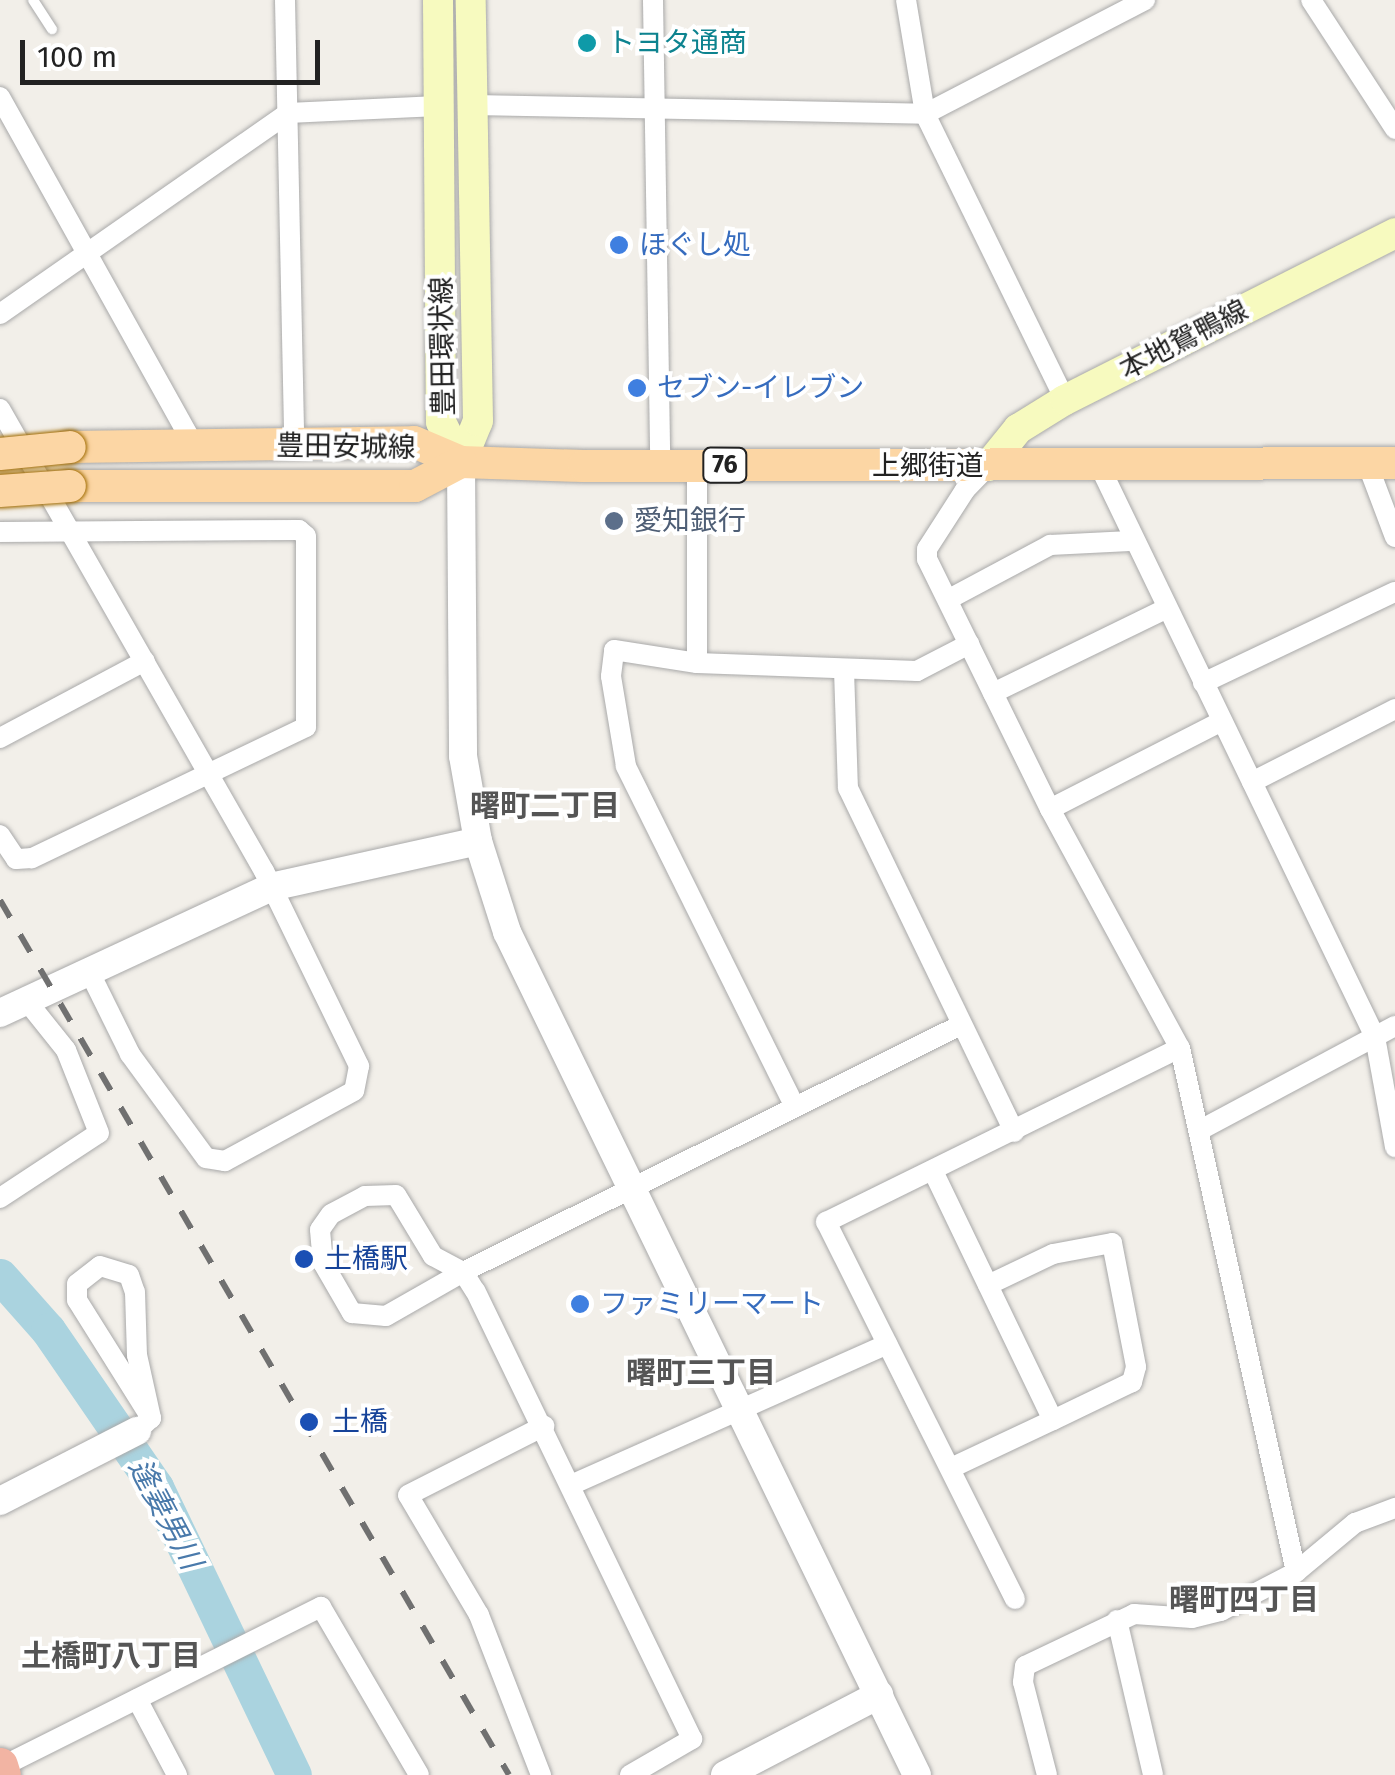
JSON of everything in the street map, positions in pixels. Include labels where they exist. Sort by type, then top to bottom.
[{"type":"highway","points":[[0,1766],[3,1775]]},
{"type":"main road","name":"豊田環状線","points":[[438,0],[441,422],[461,462]]},
{"type":"main road","name":"豊田環状線","points":[[461,462],[478,421],[471,0]]},
{"type":"main road","name":"本地鴛鴨線","points":[[988,466],[1018,429],[1065,400],[1395,232]]},
{"type":"main road","name":"豊田安城線","points":[[0,454],[70,447],[414,442],[461,462]]},
{"type":"main road","name":"上郷街道","points":[[461,462],[988,466],[1381,463]]},
{"type":"main road","name":"豊田安城線","points":[[0,492],[70,486],[415,486],[461,462]]},
{"type":"street","points":[[285,0],[294,445]]},
{"type":"street","points":[[653,0],[660,465]]},
{"type":"street","points":[[906,0],[924,114],[1065,400]]},
{"type":"street","points":[[1311,0],[1395,129]]},
{"type":"street","points":[[472,105],[656,104],[924,114],[1142,1]]},
{"type":"street","points":[[0,98],[195,446]]},
{"type":"street","points":[[0,314],[288,114],[438,106]]},
{"type":"street","points":[[0,409],[211,774],[271,887],[359,1066],[354,1091],[225,1161],[206,1158],[130,1054],[88,969]]},
{"type":"street","points":[[461,462],[463,756],[478,841],[507,932],[601,1117],[630,1190],[740,1407],[917,1775]]},
{"type":"street","points":[[1381,463],[1395,538]]},
{"type":"street","points":[[697,663],[698,465]]},
{"type":"street","points":[[1099,465],[1130,541],[1204,683],[1375,1037],[1395,1147]]},
{"type":"street","points":[[988,466],[927,549],[1050,809],[1180,1048],[1202,1129],[1296,1572]]},
{"type":"street","points":[[0,532],[300,530],[306,536],[306,727],[32,858],[16,858],[0,835]]},
{"type":"street","points":[[949,599],[1050,545],[1130,541]]},
{"type":"street","points":[[1204,683],[1395,592]]},
{"type":"street","points":[[993,693],[1166,609]]},
{"type":"street","points":[[795,1107],[626,766],[611,676],[614,650],[697,663],[917,670],[970,644]]},
{"type":"street","points":[[0,738],[145,661]]},
{"type":"street","points":[[844,670],[848,788],[959,1026],[1014,1132]]},
{"type":"street","points":[[1252,782],[1395,709]]},
{"type":"street","points":[[1050,809],[1222,721]]},
{"type":"street","points":[[0,1013],[271,887],[478,841]]},
{"type":"street","points":[[0,1198],[99,1133],[66,1050],[26,1000]]},
{"type":"street","points":[[630,1775],[692,1739],[573,1484],[463,1272],[433,1256],[396,1196],[365,1196],[331,1214],[320,1230],[323,1263],[352,1314],[386,1316],[463,1272],[959,1026]]},
{"type":"street","points":[[1202,1129],[1395,1026]]},
{"type":"street","points":[[1016,1599],[826,1222],[1180,1048]]},
{"type":"street","points":[[933,1171],[1053,1420]]},
{"type":"street","points":[[952,1468],[1132,1382],[1136,1367],[1112,1244],[1054,1254],[988,1285]]},
{"type":"street","points":[[418,1298],[433,1256]]},
{"type":"street","points":[[100,1266],[128,1275],[135,1292],[144,1424],[77,1300],[78,1284],[100,1266]]},
{"type":"street","points":[[573,1484],[887,1344]]},
{"type":"street","points":[[0,1501],[144,1424]]},
{"type":"street","points":[[541,1775],[479,1615],[408,1495],[544,1426]]},
{"type":"street","points":[[1047,1775],[1021,1674],[1117,1620],[1222,1611],[1296,1572],[1354,1523],[1395,1508]]},
{"type":"street","points":[[0,1766],[322,1607],[420,1775]]},
{"type":"street","points":[[1117,1620],[1153,1775]]},
{"type":"street","points":[[728,1774],[879,1694]]},
{"type":"street","points":[[137,1700],[177,1775]]},
{"type":"lane","points":[[33,0],[52,29]]},
{"type":"waterway","name":"逢妻男川","points":[[0,1276],[48,1330],[156,1487],[294,1775]]},
{"type":"railway","points":[[0,900],[509,1775]]},
{"type":"place","name":"トヨタ通商","points":[[587,43]]},
{"type":"place","name":"ほぐし処","points":[[619,245]]},
{"type":"place","name":"セブン-イレブン","points":[[637,388]]},
{"type":"place","name":"愛知銀行","points":[[614,521]]},
{"type":"place","name":"土橋駅","points":[[304,1259]]},
{"type":"place","name":"ファミリーマート","points":[[580,1304]]},
{"type":"place","name":"土橋","points":[[309,1422]]},
{"type":"district","name":"曙町二丁目","points":[[545,806]]},
{"type":"district","name":"曙町三丁目","points":[[701,1373]]},
{"type":"district","name":"曙町四丁目","points":[[1244,1600]]},
{"type":"district","name":"土橋町八丁目","points":[[111,1656]]}]
